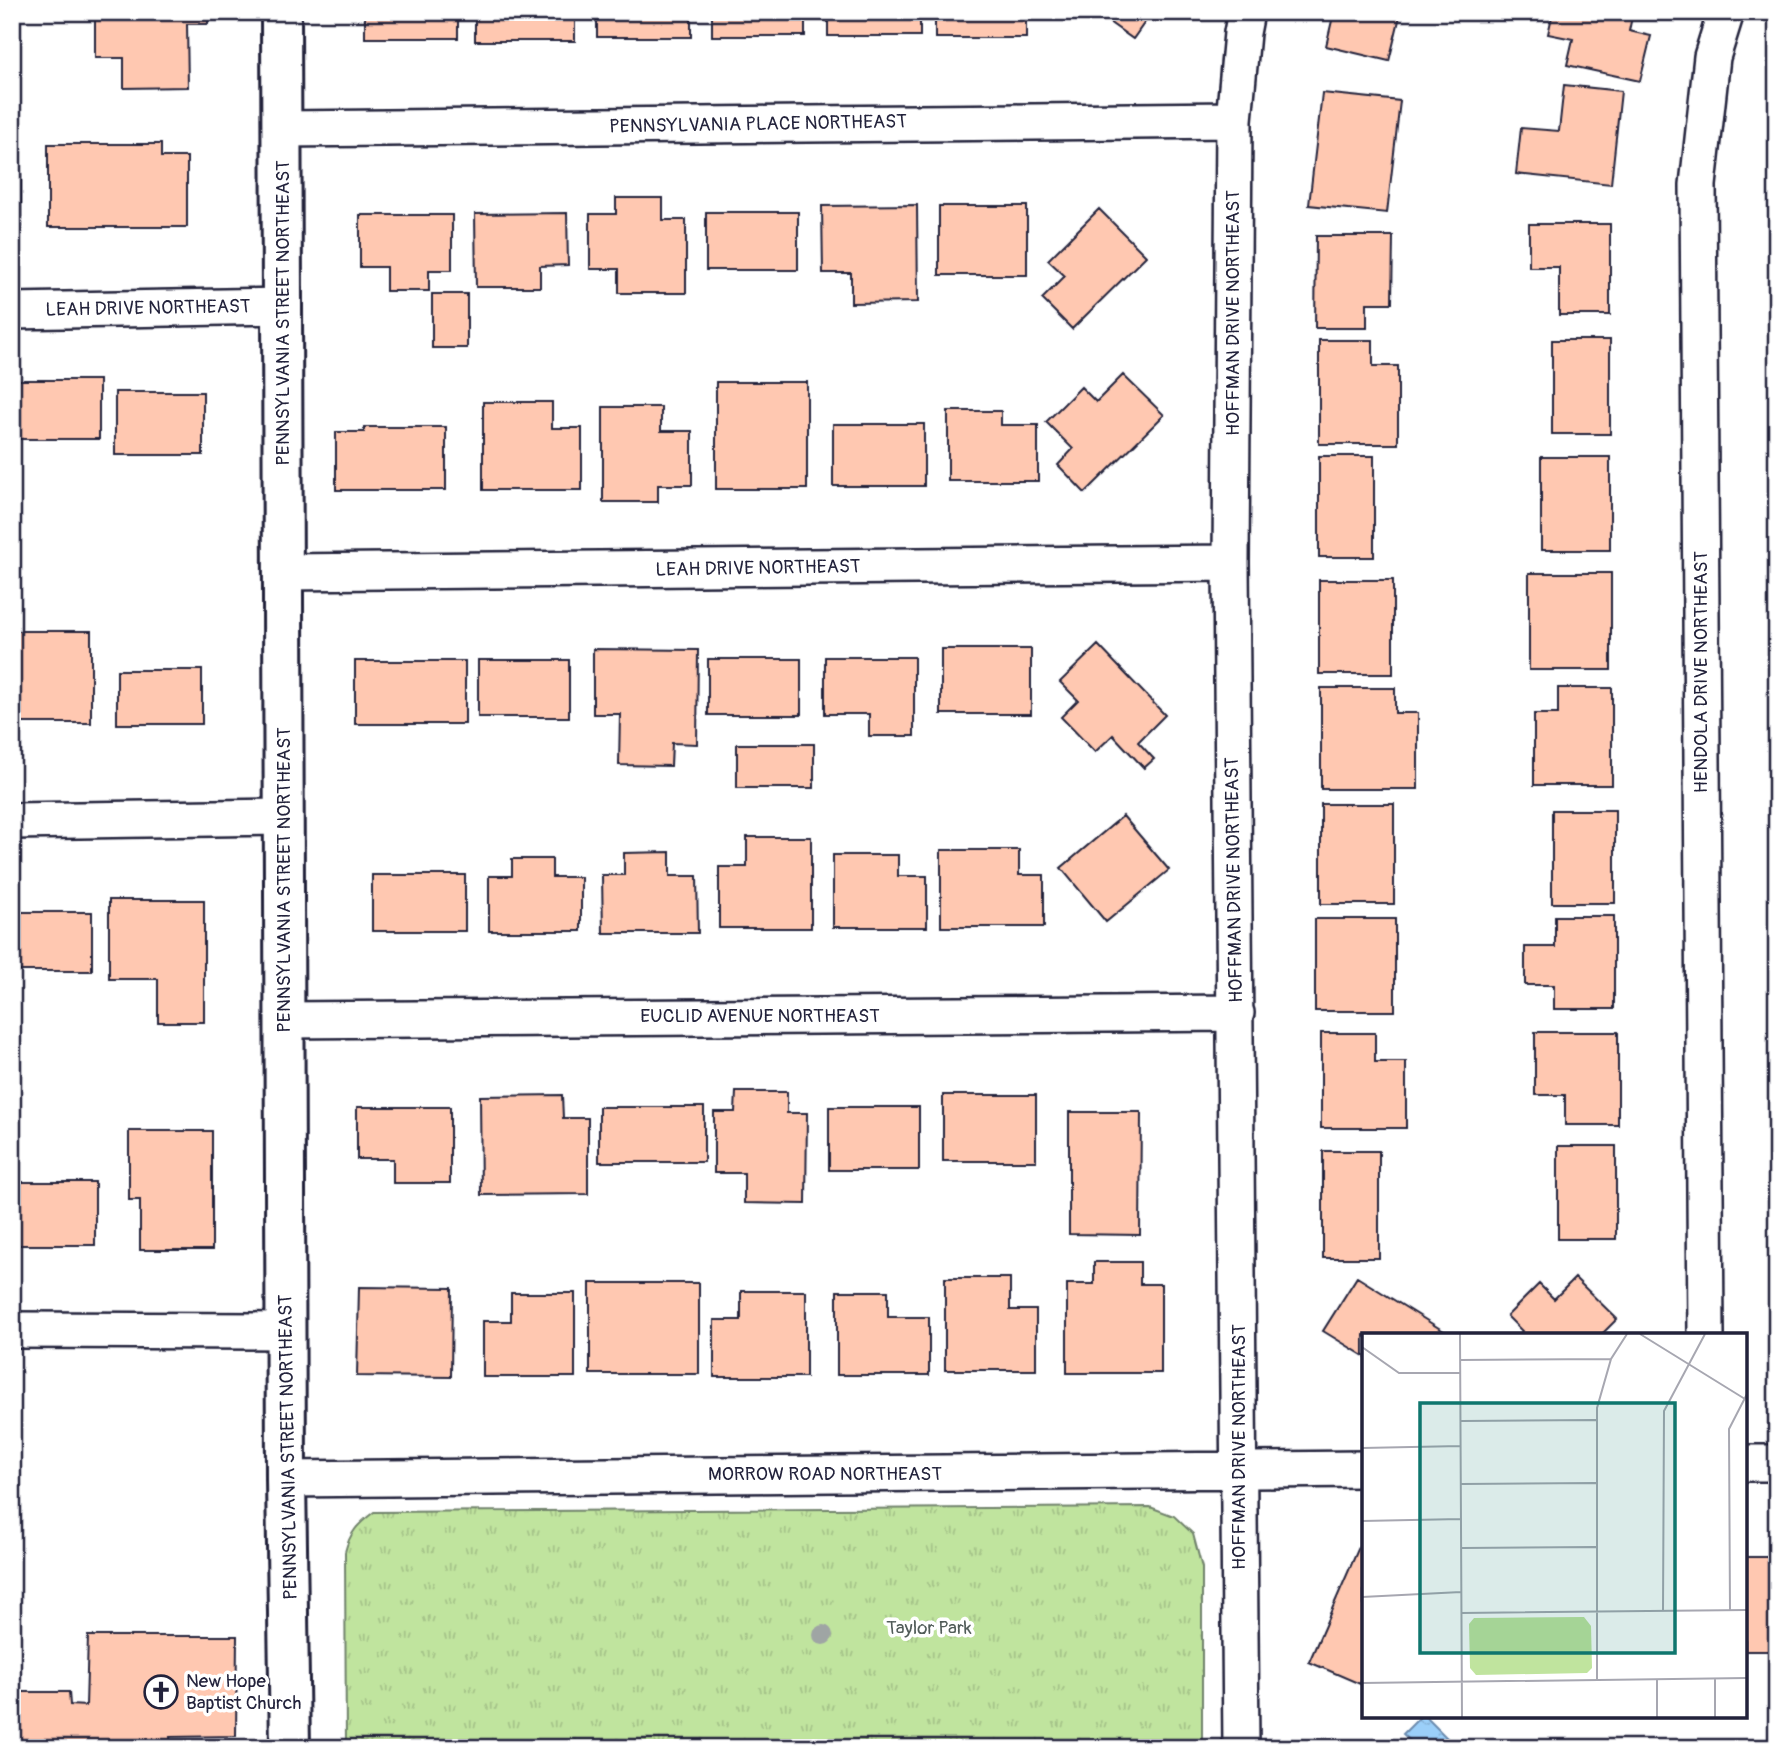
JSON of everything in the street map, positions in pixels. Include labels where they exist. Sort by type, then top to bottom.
[{"type":"street","name":"PENNSYLVANIA STREET NORTHEAST","points":[[281,12],[286,1479],[290,1748]]},
{"type":"street","name":"HOFFMAN DRIVE NORTHEAST","points":[[1241,1748],[1231,563],[1234,120],[1246,12]]},
{"type":"street","name":"HENDOLA DRIVE NORTHEAST","points":[[1706,1333],[1698,185],[1712,57],[1726,12]]},
{"type":"street","name":"PENNSYLVANIA PLACE NORTHEAST","points":[[282,129],[1234,120]]},
{"type":"street","name":"LEAH DRIVE NORTHEAST","points":[[12,311],[283,306]]},
{"type":"street","name":"LEAH DRIVE NORTHEAST","points":[[284,572],[1231,563]]},
{"type":"street","points":[[12,821],[284,817]]},
{"type":"street","name":"EUCLID AVENUE NORTHEAST","points":[[284,1020],[1236,1013]]},
{"type":"street","points":[[12,1330],[286,1331]]},
{"type":"street","points":[[1747,1463],[1777,1463]]},
{"type":"street","name":"MORROW ROAD NORTHEAST","points":[[286,1479],[1362,1469]]},
{"type":"green space","name":"Taylor Park","points":[[1150,1507],[1174,1516],[1193,1534],[1202,1568],[1202,1748],[346,1748],[345,1552],[355,1529],[374,1512]]},
{"type":"water","points":[[1419,1718],[1427,1718],[1457,1748],[1418,1748],[1403,1734]]},
{"type":"building","points":[[95,12],[208,12],[208,24],[187,24],[188,87],[124,88],[124,58],[95,58]]},
{"type":"building","points":[[365,12],[458,12],[458,38],[365,38]]},
{"type":"building","points":[[475,12],[575,12],[575,41],[475,41]]},
{"type":"building","points":[[597,12],[691,12],[691,37],[597,37]]},
{"type":"building","points":[[712,12],[805,12],[805,36],[712,36]]},
{"type":"building","points":[[828,12],[920,12],[920,36],[828,36]]},
{"type":"building","points":[[935,12],[1026,12],[1026,38],[935,38]]},
{"type":"building","points":[[1095,12],[1152,12],[1133,39]]},
{"type":"building","points":[[1334,12],[1401,12],[1389,61],[1326,46]]},
{"type":"building","points":[[1553,12],[1633,12],[1629,31],[1651,36],[1640,81],[1567,65],[1573,39],[1548,34]]},
{"type":"building","points":[[1564,85],[1621,91],[1611,184],[1516,174],[1521,128],[1559,131]]},
{"type":"building","points":[[1322,93],[1400,101],[1387,213],[1309,205]]},
{"type":"building","points":[[48,144],[161,144],[161,157],[187,157],[187,227],[48,227]]},
{"type":"building","points":[[12,168],[21,168],[21,227],[12,227]]},
{"type":"building","points":[[616,198],[663,198],[663,220],[686,220],[686,293],[619,293],[619,269],[590,269],[590,214],[616,214]]},
{"type":"building","points":[[917,205],[918,302],[851,303],[851,273],[823,273],[822,206]]},
{"type":"building","points":[[939,206],[1027,206],[1027,275],[939,275]]},
{"type":"building","points":[[1099,209],[1146,256],[1072,329],[1042,299],[1065,276],[1048,260]]},
{"type":"building","points":[[706,212],[798,212],[798,270],[706,270]]},
{"type":"building","points":[[567,213],[568,265],[540,266],[540,287],[476,287],[475,214]]},
{"type":"building","points":[[360,215],[452,215],[452,270],[429,270],[429,291],[386,291],[386,267],[360,267]]},
{"type":"building","points":[[1529,224],[1610,224],[1610,315],[1559,315],[1559,267],[1529,267]]},
{"type":"building","points":[[1316,236],[1393,236],[1392,303],[1367,303],[1367,328],[1315,328]]},
{"type":"building","points":[[432,294],[467,294],[467,348],[432,348]]},
{"type":"building","points":[[1319,340],[1373,340],[1373,366],[1398,366],[1398,444],[1319,444]]},
{"type":"building","points":[[1552,340],[1610,340],[1610,434],[1552,434]]},
{"type":"building","points":[[1123,375],[1164,415],[1085,493],[1058,465],[1073,449],[1046,422],[1081,387],[1096,402]]},
{"type":"building","points":[[16,380],[99,380],[99,439],[16,439]]},
{"type":"building","points":[[716,382],[807,382],[807,489],[716,489]]},
{"type":"building","points":[[115,392],[203,392],[203,455],[115,455]]},
{"type":"building","points":[[483,402],[552,402],[552,428],[582,428],[582,490],[483,490]]},
{"type":"building","points":[[603,407],[661,407],[661,431],[692,431],[692,485],[658,485],[658,502],[603,502]]},
{"type":"building","points":[[948,411],[1001,411],[1001,425],[1038,425],[1038,481],[948,481]]},
{"type":"building","points":[[833,424],[924,424],[924,486],[833,486]]},
{"type":"building","points":[[364,427],[446,427],[446,490],[336,490],[336,432],[364,432]]},
{"type":"building","points":[[1319,456],[1374,456],[1374,557],[1319,557]]},
{"type":"building","points":[[1541,457],[1610,457],[1610,550],[1541,550]]},
{"type":"building","points":[[1529,573],[1611,573],[1611,670],[1529,670]]},
{"type":"building","points":[[1319,580],[1393,580],[1393,674],[1319,674]]},
{"type":"building","points":[[12,631],[91,631],[91,723],[12,723]]},
{"type":"building","points":[[1098,645],[1165,715],[1138,742],[1154,759],[1144,768],[1113,735],[1095,752],[1061,717],[1078,700],[1060,682]]},
{"type":"building","points":[[593,649],[698,650],[697,744],[672,743],[671,766],[619,765],[620,714],[593,714]]},
{"type":"building","points":[[941,649],[1031,649],[1031,714],[941,714]]},
{"type":"building","points":[[825,657],[914,657],[914,736],[869,736],[869,714],[825,714]]},
{"type":"building","points":[[708,659],[801,659],[801,715],[708,715]]},
{"type":"building","points":[[478,660],[569,660],[569,717],[478,717]]},
{"type":"building","points":[[355,661],[465,661],[465,724],[355,724]]},
{"type":"building","points":[[117,670],[202,670],[202,724],[117,724]]},
{"type":"building","points":[[1321,688],[1395,688],[1395,713],[1418,713],[1418,789],[1321,789]]},
{"type":"building","points":[[1558,688],[1612,688],[1612,785],[1534,785],[1534,714],[1558,714]]},
{"type":"building","points":[[737,744],[814,744],[814,788],[737,788]]},
{"type":"building","points":[[1321,804],[1394,804],[1394,904],[1321,904]]},
{"type":"building","points":[[1552,810],[1615,810],[1615,903],[1552,903]]},
{"type":"building","points":[[1123,816],[1169,870],[1106,922],[1061,868]]},
{"type":"building","points":[[747,837],[811,837],[811,928],[719,928],[719,867],[747,867]]},
{"type":"building","points":[[941,850],[1019,850],[1019,875],[1044,875],[1044,927],[941,927]]},
{"type":"building","points":[[670,852],[670,876],[697,876],[698,933],[603,933],[602,875],[624,875],[624,853]]},
{"type":"building","points":[[833,855],[898,855],[898,876],[927,876],[927,927],[833,927]]},
{"type":"building","points":[[512,859],[552,859],[552,877],[581,877],[581,931],[489,931],[489,876],[512,876]]},
{"type":"building","points":[[372,875],[465,875],[465,931],[372,931]]},
{"type":"building","points":[[109,900],[204,900],[204,1022],[158,1022],[158,979],[109,979]]},
{"type":"building","points":[[12,912],[92,912],[92,971],[12,971]]},
{"type":"building","points":[[1555,916],[1614,916],[1614,1009],[1554,1009],[1554,985],[1525,985],[1525,947],[1555,947]]},
{"type":"building","points":[[1315,919],[1395,919],[1395,1011],[1315,1011]]},
{"type":"building","points":[[1535,1032],[1618,1032],[1618,1125],[1565,1125],[1565,1095],[1535,1095]]},
{"type":"building","points":[[1321,1033],[1375,1033],[1375,1062],[1406,1062],[1406,1128],[1321,1128]]},
{"type":"building","points":[[736,1092],[787,1092],[787,1113],[807,1113],[806,1204],[744,1203],[744,1173],[714,1173],[714,1112],[735,1112]]},
{"type":"building","points":[[562,1095],[563,1118],[588,1118],[588,1194],[481,1195],[480,1096]]},
{"type":"building","points":[[943,1095],[1036,1095],[1036,1161],[943,1161]]},
{"type":"building","points":[[357,1107],[450,1107],[450,1183],[393,1183],[393,1159],[357,1159]]},
{"type":"building","points":[[599,1107],[704,1107],[704,1162],[599,1162]]},
{"type":"building","points":[[829,1107],[919,1107],[919,1170],[829,1170]]},
{"type":"building","points":[[1069,1112],[1141,1112],[1140,1235],[1069,1234]]},
{"type":"building","points":[[129,1131],[212,1131],[212,1250],[140,1250],[140,1200],[129,1200]]},
{"type":"building","points":[[1558,1146],[1616,1146],[1616,1239],[1558,1239]]},
{"type":"building","points":[[1323,1151],[1379,1151],[1379,1258],[1323,1258]]},
{"type":"building","points":[[12,1182],[95,1182],[95,1245],[12,1245]]},
{"type":"building","points":[[1094,1262],[1140,1262],[1140,1284],[1161,1284],[1161,1373],[1067,1373],[1067,1284],[1094,1284]]},
{"type":"building","points":[[1357,1277],[1447,1333],[1362,1333],[1362,1355],[1323,1331]]},
{"type":"building","points":[[945,1278],[1010,1278],[1010,1310],[1036,1310],[1036,1370],[945,1370]]},
{"type":"building","points":[[1575,1278],[1617,1319],[1603,1333],[1520,1333],[1522,1331],[1507,1316],[1539,1284],[1554,1299]]},
{"type":"building","points":[[590,1283],[699,1283],[699,1374],[590,1374]]},
{"type":"building","points":[[359,1287],[452,1288],[451,1377],[357,1376]]},
{"type":"building","points":[[741,1291],[806,1291],[806,1377],[714,1377],[714,1320],[741,1320]]},
{"type":"building","points":[[837,1291],[888,1291],[888,1317],[929,1317],[929,1375],[837,1375]]},
{"type":"building","points":[[511,1293],[575,1293],[575,1377],[483,1377],[483,1321],[511,1321]]},
{"type":"building","points":[[1362,1540],[1362,1680],[1360,1684],[1309,1662]]},
{"type":"building","points":[[1747,1557],[1777,1557],[1777,1651],[1747,1651]]},
{"type":"building","name":"New Hope Baptist Church","points":[[88,1636],[237,1636],[236,1736],[170,1737],[171,1748],[12,1748],[12,1692],[69,1692],[70,1705],[86,1706]]},
{"type":"place","name":"New Hope Baptist Church","points":[[161,1692]]}]
